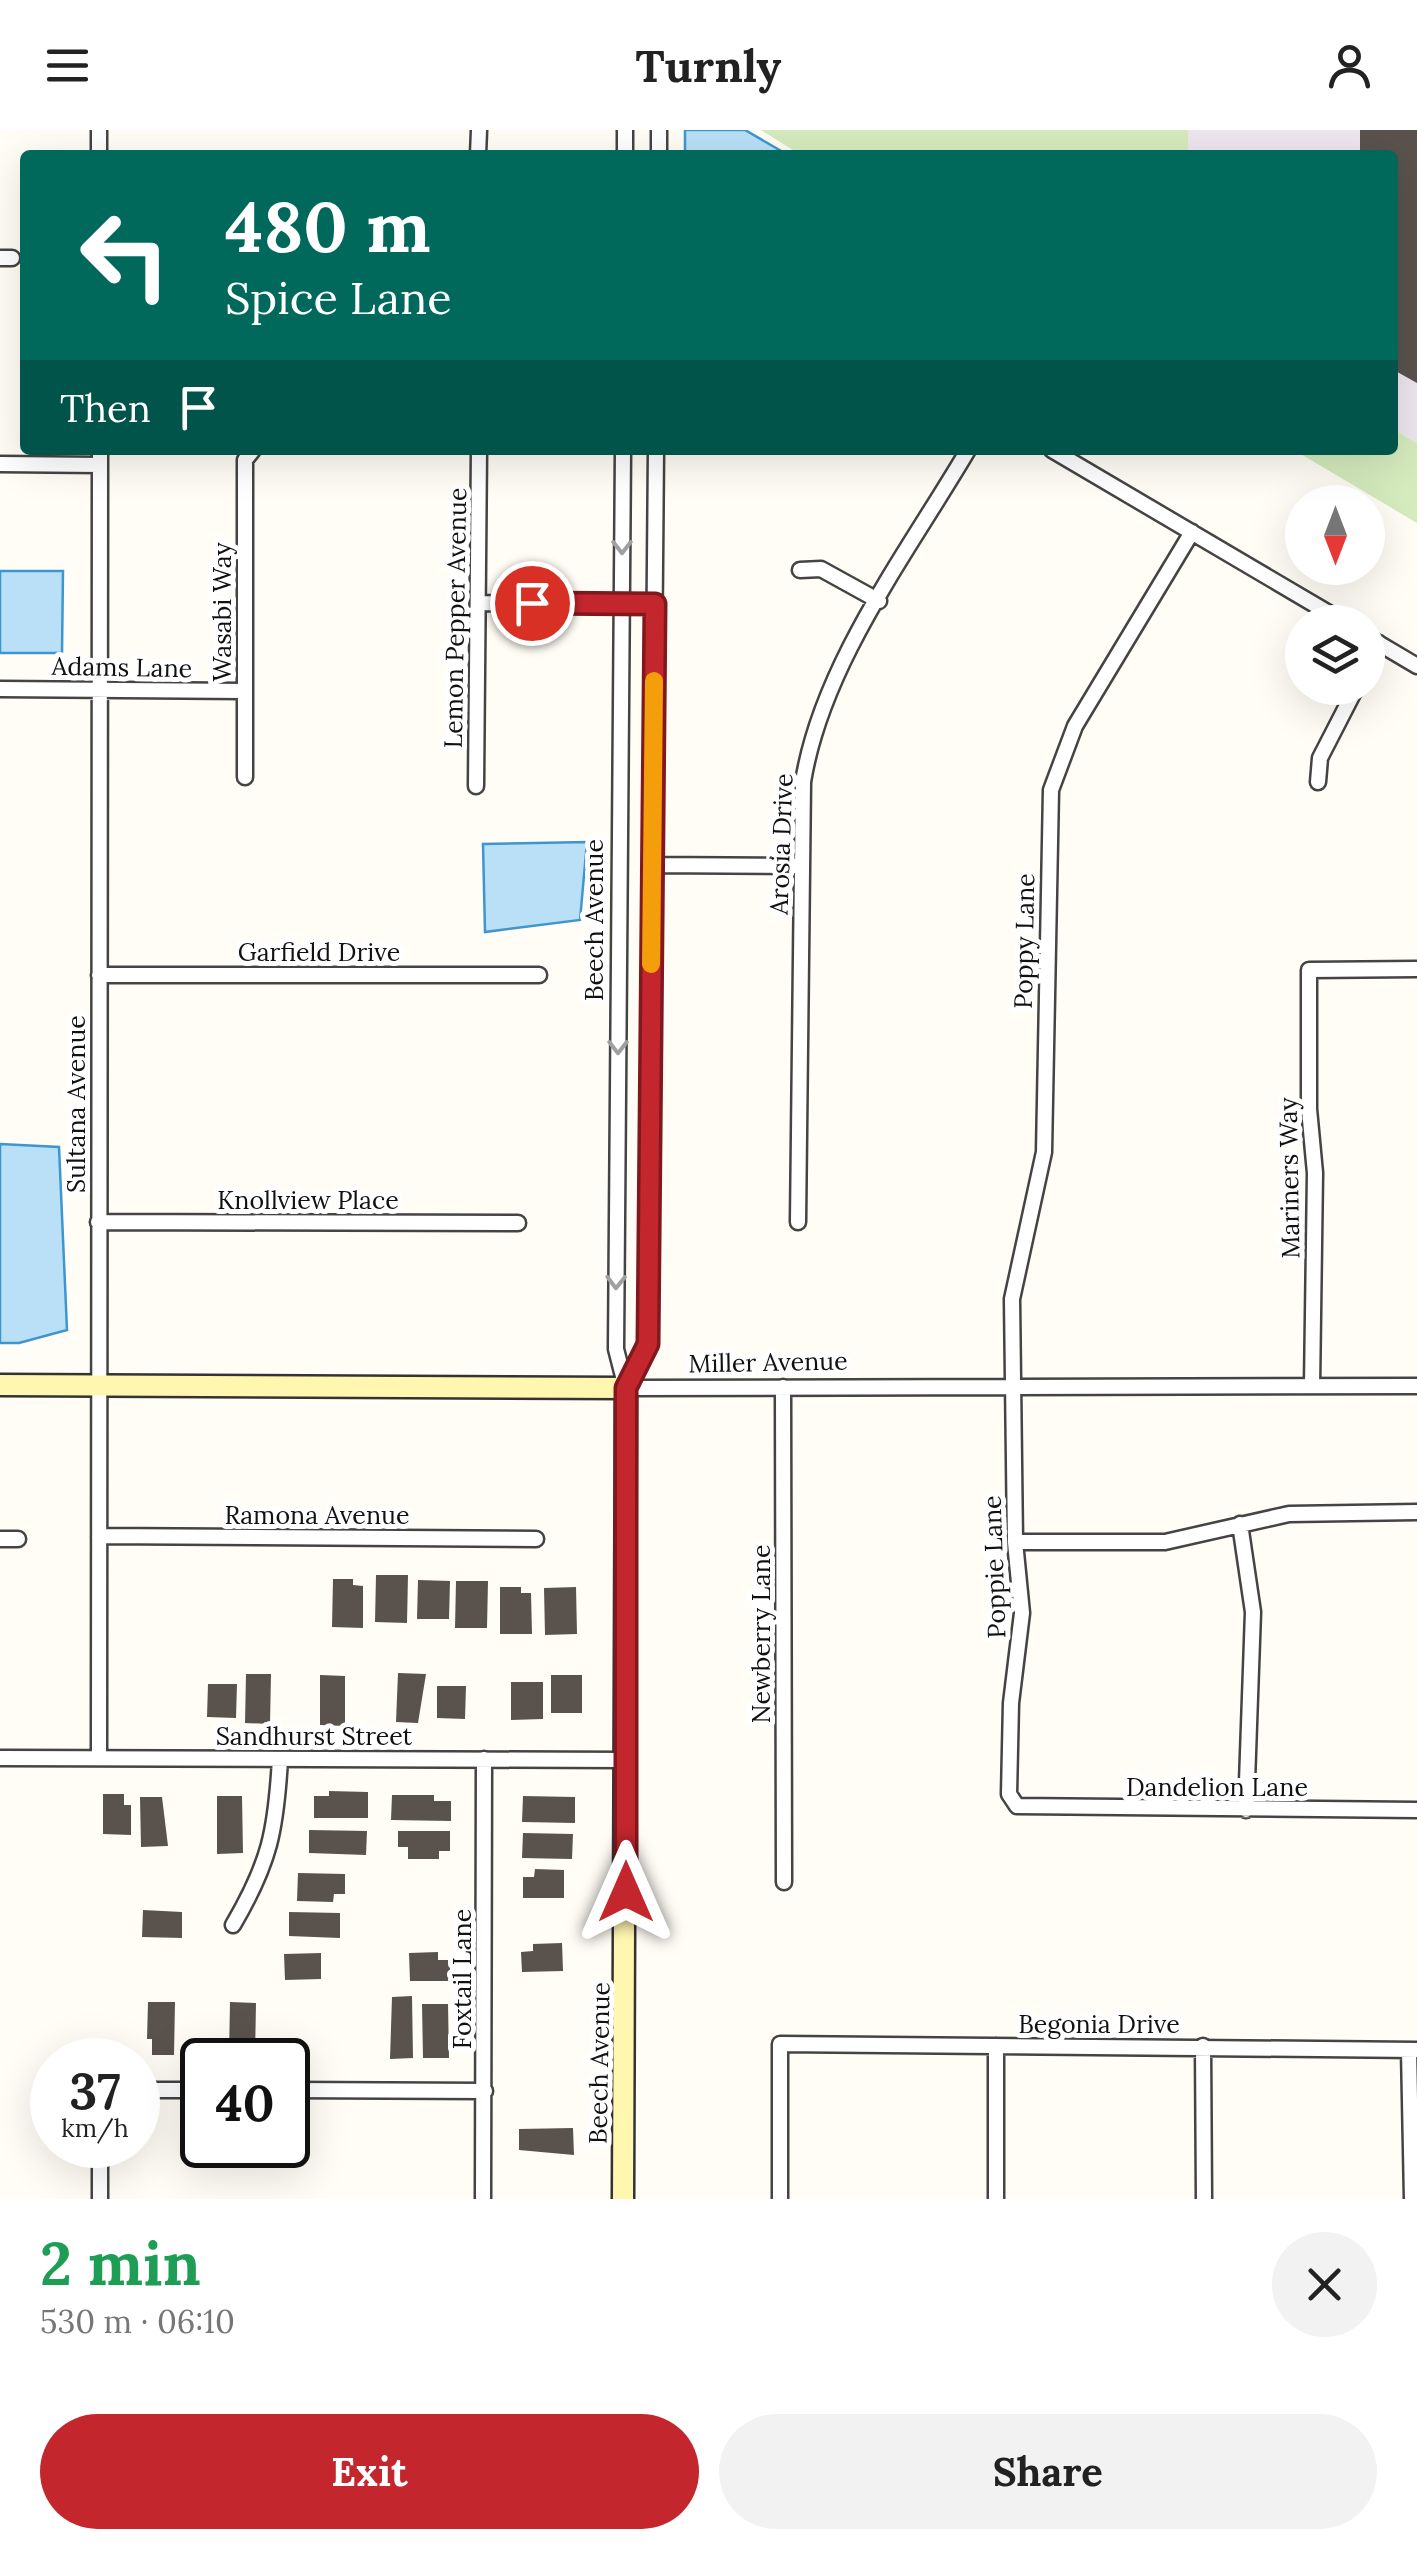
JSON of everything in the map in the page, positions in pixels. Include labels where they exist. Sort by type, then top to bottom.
[{"type":"street","name":"Wasabi Way","points":[[245,777],[244,460],[248,455]]},
{"type":"street","name":"Lemon Pepper Avenue","points":[[476,786],[479,455]]},
{"type":"street","name":"Beech Avenue","points":[[623,455],[616,1349],[626,1388],[623,2199]]},
{"type":"street","name":"Beech Avenue","points":[[626,1388],[648,1344],[656,455]]},
{"type":"street","name":"Arosia Drive","points":[[798,1222],[803,782],[815,722],[879,601],[965,455]]},
{"type":"street","points":[[1061,455],[1315,605]]},
{"type":"street","points":[[0,464],[100,457]]},
{"type":"street","name":"Sultana Avenue","points":[[99,1758],[100,457]]},
{"type":"street","name":"Poppy Lane","points":[[1012,1384],[1012,1299],[1044,1152],[1051,790],[1074,726],[1192,532]]},
{"type":"street","points":[[800,570],[821,569],[879,601]]},
{"type":"street","points":[[478,603],[655,604]]},
{"type":"street","points":[[1385,647],[1417,666]]},
{"type":"street","name":"Adams Lane","points":[[0,689],[244,691]]},
{"type":"street","points":[[1318,782],[1320,758],[1347,705]]},
{"type":"street","points":[[652,866],[802,866]]},
{"type":"street","name":"Mariners Way","points":[[1312,1386],[1314,1173],[1309,1109],[1309,970],[1417,969]]},
{"type":"street","name":"Garfield Drive","points":[[99,975],[540,975]]},
{"type":"street","name":"Knollview Place","points":[[98,1222],[518,1224]]},
{"type":"street","name":"Miller Avenue","points":[[0,1384],[626,1388],[1012,1384],[1417,1386]]},
{"type":"street","name":"Poppie Lane","points":[[1012,1384],[1021,1624],[1010,1704],[1008,1775],[1009,1794],[1017,1806]]},
{"type":"street","name":"Newberry Lane","points":[[784,1387],[784,1882]]},
{"type":"street","points":[[1015,1542],[1165,1542],[1314,1512],[1417,1512]]},
{"type":"street","points":[[1240,1524],[1254,1612],[1246,1810]]},
{"type":"street","name":"Ramona Avenue","points":[[98,1536],[536,1539]]},
{"type":"street","points":[[0,1538],[18,1539]]},
{"type":"street","name":"Sandhurst Street","points":[[0,1758],[627,1760]]},
{"type":"street","points":[[233,1925],[262,1875],[274,1833],[280,1758]]},
{"type":"street","name":"Foxtail Lane","points":[[483,2199],[484,1759]]},
{"type":"street","name":"Dandelion Lane","points":[[1017,1806],[1417,1810]]},
{"type":"street","name":"Begonia Drive","points":[[780,2199],[780,2044],[1413,2050]]},
{"type":"street","points":[[996,2046],[996,2199]]},
{"type":"street","points":[[1204,2046],[1204,2199]]},
{"type":"street","points":[[1412,2199],[1413,2050]]},
{"type":"street","points":[[310,2090],[485,2091]]},
{"type":"street","points":[[100,2168],[100,2199]]},
{"type":"shaded area","points":[[1188,130],[1417,130],[1417,443],[1398,432],[1398,150],[1188,150]]},
{"type":"green space","points":[[761,130],[1188,130],[1188,150],[793,150]]},
{"type":"green space","points":[[1398,432],[1417,443],[1417,523],[1385,504],[1385,485],[1353,485],[1302,455],[1398,455]]},
{"type":"water","points":[[685,130],[745,130],[779,150],[685,150]]},
{"type":"water","points":[[0,571],[63,571],[62,653],[0,653]]},
{"type":"water","points":[[587,842],[580,920],[485,932],[483,844]]},
{"type":"water","points":[[0,1144],[59,1147],[67,1330],[19,1343],[0,1343]]},
{"type":"building","points":[[1360,130],[1417,130],[1417,383],[1398,372],[1398,150],[1360,150]]},
{"type":"building","points":[[376,1575],[408,1575],[407,1623],[375,1622]]},
{"type":"building","points":[[333,1579],[353,1579],[353,1585],[363,1586],[363,1628],[332,1627]]},
{"type":"building","points":[[418,1580],[450,1581],[449,1619],[417,1619]]},
{"type":"building","points":[[456,1581],[488,1581],[487,1628],[455,1628]]},
{"type":"building","points":[[500,1587],[521,1587],[521,1593],[531,1593],[532,1634],[500,1634]]},
{"type":"building","points":[[576,1587],[577,1634],[545,1635],[544,1588]]},
{"type":"building","points":[[398,1673],[426,1674],[418,1723],[396,1722]]},
{"type":"building","points":[[246,1674],[271,1674],[270,1724],[245,1723]]},
{"type":"building","points":[[320,1675],[345,1676],[345,1726],[320,1725]]},
{"type":"building","points":[[551,1675],[582,1675],[582,1713],[551,1713]]},
{"type":"building","points":[[511,1682],[543,1682],[543,1719],[511,1720]]},
{"type":"building","points":[[208,1684],[237,1684],[236,1718],[207,1717]]},
{"type":"building","points":[[437,1686],[466,1686],[465,1719],[437,1718]]},
{"type":"building","points":[[329,1791],[368,1792],[368,1818],[314,1818],[314,1796],[329,1796]]},
{"type":"building","points":[[103,1794],[124,1794],[124,1805],[131,1805],[131,1835],[103,1834]]},
{"type":"building","points":[[392,1795],[434,1795],[434,1801],[451,1801],[451,1821],[391,1820]]},
{"type":"building","points":[[217,1796],[242,1796],[243,1853],[217,1854]]},
{"type":"building","points":[[523,1796],[575,1797],[575,1823],[522,1822]]},
{"type":"building","points":[[140,1797],[162,1797],[168,1846],[141,1847]]},
{"type":"building","points":[[309,1830],[367,1831],[366,1855],[309,1853]]},
{"type":"building","points":[[398,1831],[450,1831],[450,1851],[439,1851],[439,1859],[408,1859],[408,1847],[398,1847]]},
{"type":"building","points":[[523,1833],[573,1834],[572,1859],[522,1858]]},
{"type":"building","points":[[535,1869],[564,1870],[564,1898],[523,1898],[523,1877],[534,1877]]},
{"type":"building","points":[[298,1873],[345,1874],[345,1894],[334,1894],[333,1902],[297,1901]]},
{"type":"building","points":[[143,1910],[182,1912],[182,1938],[142,1937]]},
{"type":"building","points":[[289,1912],[340,1913],[340,1938],[289,1936]]},
{"type":"building","points":[[562,1943],[563,1971],[522,1972],[521,1952],[533,1951],[533,1944]]},
{"type":"building","points":[[438,1952],[438,1960],[450,1960],[450,1981],[410,1981],[409,1953]]},
{"type":"building","points":[[321,1953],[321,1979],[285,1980],[284,1954]]},
{"type":"building","points":[[412,1996],[413,2058],[390,2059],[392,1997]]},
{"type":"building","points":[[148,2002],[175,2002],[174,2055],[160,2055],[160,2038],[147,2038]]},
{"type":"building","points":[[230,2002],[256,2003],[255,2038],[229,2038]]},
{"type":"building","points":[[422,2004],[448,2004],[449,2058],[423,2058]]},
{"type":"building","points":[[573,2128],[574,2155],[519,2150],[519,2129]]},
{"type":"slow traffic","points":[[651,964],[654,681]]},
{"type":"route","points":[[532,603],[655,604],[648,1344],[626,1388],[626,1892]]}]
